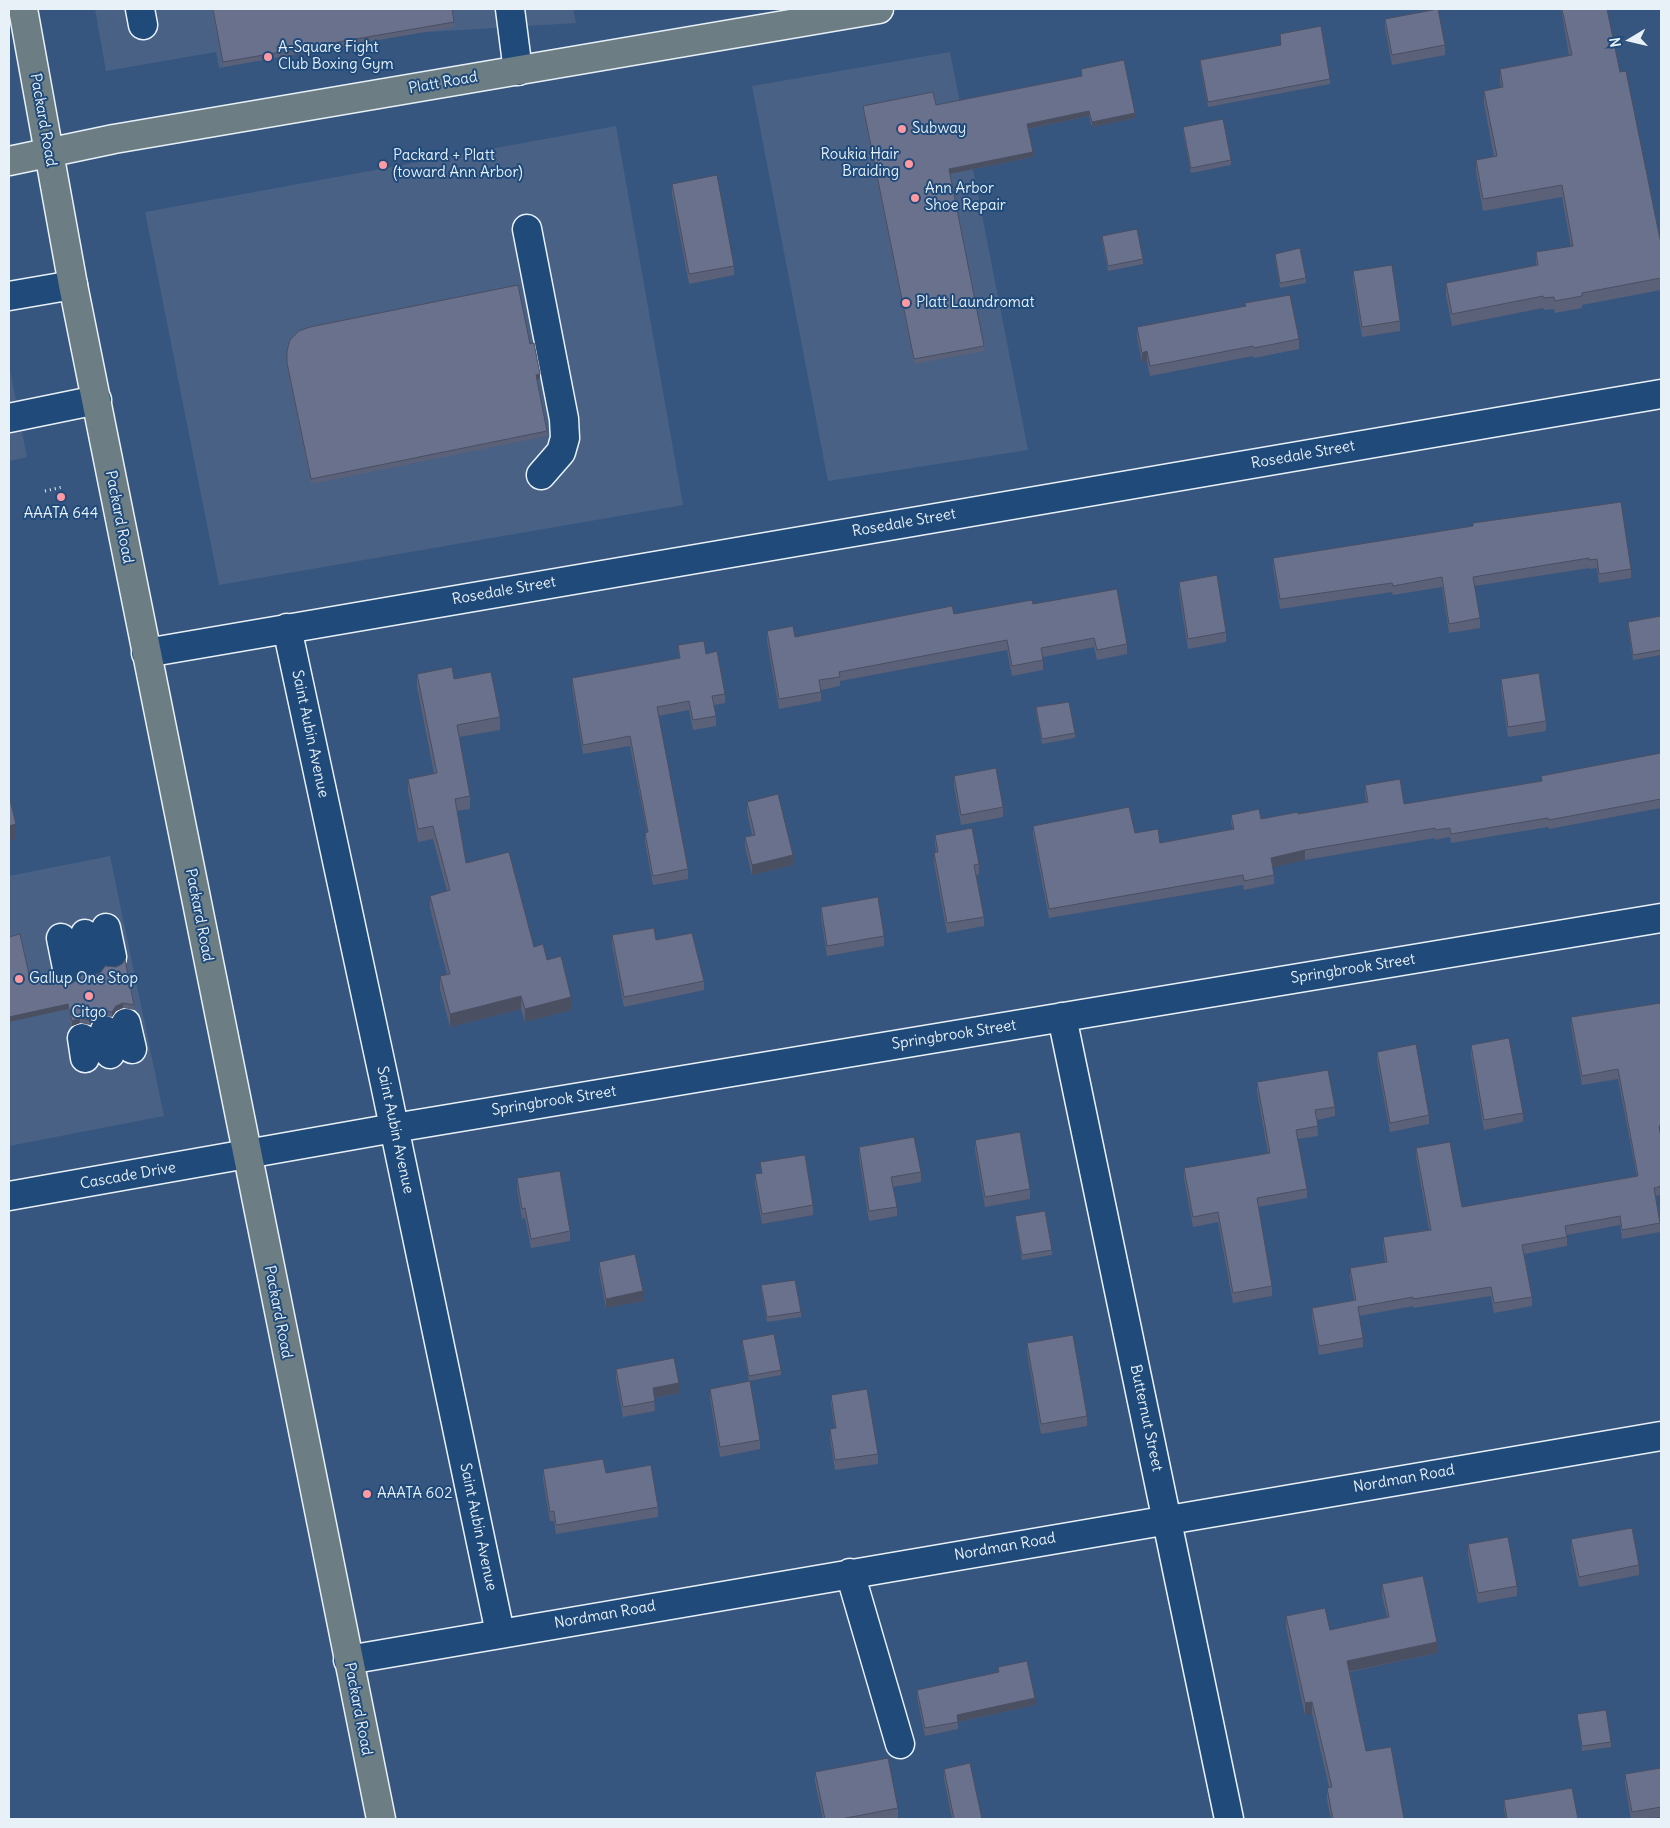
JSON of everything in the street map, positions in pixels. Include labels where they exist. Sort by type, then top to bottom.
[{"type":"main road","name":"Packard Road","points":[[23,9],[73,285],[380,1819]]},
{"type":"main road","name":"Platt Road","points":[[9,161],[114,139],[518,71],[847,11],[879,9]]},
{"type":"street","points":[[510,9],[518,71]]},
{"type":"street","points":[[527,229],[564,419],[566,438],[561,452],[541,474]]},
{"type":"street","points":[[9,296],[73,285]]},
{"type":"street","name":"Rosedale Street","points":[[146,653],[1661,394]]},
{"type":"street","points":[[9,418],[96,400]]},
{"type":"street","name":"Saint Aubin Avenue","points":[[287,628],[500,1633]]},
{"type":"street","name":"Springbrook Street","points":[[247,1155],[394,1128],[1661,918]]},
{"type":"street","points":[[84,934],[91,965]]},
{"type":"street","name":"Butternut Street","points":[[1062,1017],[1229,1819]]},
{"type":"street","name":"Cascade Drive","points":[[9,1196],[247,1155]]},
{"type":"street","name":"Nordman Road","points":[[348,1660],[1661,1436]]},
{"type":"street","points":[[850,1573],[900,1744]]},
{"type":"path","points":[[45,491],[62,487]]},
{"type":"shaded area","points":[[95,9],[573,9],[576,23],[412,33],[219,68],[216,52],[106,71]]},
{"type":"shaded area","points":[[950,52],[1028,450],[828,481],[752,86]]},
{"type":"shaded area","points":[[616,126],[683,505],[219,585],[145,212]]},
{"type":"shaded area","points":[[9,365],[27,457],[9,461]]},
{"type":"shaded area","points":[[110,856],[164,1116],[9,1146],[9,876]]},
{"type":"building","points":[[213,9],[452,9],[454,22],[223,62]]},
{"type":"building","points":[[1438,9],[1445,45],[1392,55],[1385,19]]},
{"type":"building","points":[[1562,9],[1607,9],[1620,72],[1626,71],[1661,244],[1661,278],[1582,293],[1582,296],[1555,301],[1554,297],[1544,298],[1543,296],[1452,314],[1446,283],[1538,265],[1536,252],[1573,246],[1562,185],[1483,199],[1476,160],[1497,156],[1484,91],[1503,87],[1500,69],[1572,55]]},
{"type":"building","points":[[1321,26],[1330,79],[1208,102],[1200,60],[1281,45],[1280,34]]},
{"type":"building","points":[[1124,60],[1135,113],[1092,122],[1089,111],[1027,124],[1033,152],[949,169],[984,346],[914,359],[863,106],[933,92],[936,105],[1082,76],[1081,69]]},
{"type":"building","points":[[1223,119],[1231,160],[1191,168],[1183,127]]},
{"type":"building","points":[[717,175],[734,266],[689,274],[672,184]]},
{"type":"building","points":[[1137,229],[1143,259],[1108,266],[1102,236]]},
{"type":"building","points":[[1300,248],[1306,278],[1280,283],[1275,254]]},
{"type":"building","points":[[1392,265],[1400,321],[1362,327],[1353,271]]},
{"type":"building","points":[[518,285],[530,344],[534,343],[540,374],[536,375],[547,431],[311,479],[287,363],[287,351],[290,340],[299,331],[310,327]]},
{"type":"building","points":[[1290,295],[1299,339],[1150,366],[1147,351],[1142,353],[1137,327],[1246,306],[1245,303]]},
{"type":"building","points":[[1621,502],[1631,569],[1599,574],[1597,559],[1589,560],[1589,558],[1473,577],[1480,618],[1449,624],[1442,577],[1393,586],[1392,583],[1280,599],[1273,558],[1473,526],[1473,523]]},
{"type":"building","points":[[1217,575],[1226,632],[1188,639],[1179,582]]},
{"type":"building","points":[[1117,589],[1127,644],[1097,650],[1094,638],[1041,648],[1043,660],[1012,666],[1007,640],[839,672],[840,677],[819,680],[821,692],[779,699],[767,631],[793,626],[795,637],[952,606],[954,614],[1032,600],[1033,604]]},
{"type":"building","points":[[1661,616],[1661,650],[1633,655],[1628,622]]},
{"type":"building","points":[[704,641],[706,654],[717,651],[725,694],[712,696],[716,716],[693,720],[689,701],[657,707],[688,869],[653,876],[645,833],[648,832],[630,736],[583,745],[572,678],[680,658],[678,645]]},
{"type":"building","points":[[452,667],[454,679],[491,672],[500,717],[457,725],[470,796],[455,799],[466,863],[509,852],[534,947],[543,944],[547,960],[561,956],[571,997],[525,1009],[521,996],[450,1014],[440,976],[450,974],[430,896],[450,890],[433,826],[418,829],[408,779],[437,773],[417,674]]},
{"type":"building","points":[[1539,673],[1546,721],[1508,727],[1501,679]]},
{"type":"building","points":[[1069,702],[1075,733],[1042,739],[1036,707]]},
{"type":"building","points":[[1661,753],[1661,799],[1549,820],[1548,818],[1451,834],[1450,828],[1435,830],[1435,828],[1305,850],[1271,858],[1274,875],[1244,881],[1243,875],[1049,909],[1033,826],[1129,807],[1135,833],[1158,829],[1160,843],[1234,829],[1231,815],[1259,809],[1261,819],[1368,802],[1365,785],[1400,779],[1404,804],[1542,781],[1541,776]]},
{"type":"building","points":[[996,768],[1003,807],[961,815],[954,776]]},
{"type":"building","points":[[778,794],[793,855],[752,865],[745,837],[755,835],[747,802]]},
{"type":"building","points":[[9,796],[16,824],[9,826]]},
{"type":"building","points":[[972,828],[979,864],[974,865],[984,917],[947,923],[934,853],[938,852],[935,835]]},
{"type":"building","points":[[878,897],[884,936],[827,946],[821,907]]},
{"type":"building","points":[[654,928],[656,940],[692,933],[704,981],[624,997],[612,935]]},
{"type":"building","points":[[20,934],[31,983],[54,974],[63,983],[72,983],[79,979],[83,973],[94,975],[101,972],[105,966],[116,967],[125,960],[134,1005],[123,1003],[116,1006],[112,1012],[101,1010],[94,1014],[90,1020],[80,1018],[72,1021],[68,1004],[9,1017],[9,937]]},
{"type":"building","points":[[1661,1003],[1661,1126],[1659,1126],[1661,1138],[1661,1186],[1654,1188],[1660,1223],[1622,1230],[1620,1216],[1565,1226],[1567,1237],[1522,1245],[1532,1297],[1494,1303],[1491,1287],[1413,1299],[1413,1297],[1358,1307],[1363,1338],[1319,1346],[1312,1308],[1356,1300],[1350,1268],[1387,1262],[1383,1237],[1431,1230],[1416,1148],[1450,1142],[1462,1207],[1638,1176],[1618,1069],[1582,1076],[1571,1017]]},
{"type":"building","points":[[1509,1038],[1523,1113],[1484,1120],[1471,1045]]},
{"type":"building","points":[[1416,1044],[1429,1115],[1390,1123],[1377,1052]]},
{"type":"building","points":[[1328,1070],[1335,1107],[1315,1110],[1318,1126],[1296,1130],[1307,1189],[1257,1198],[1272,1286],[1233,1293],[1218,1212],[1193,1217],[1184,1168],[1270,1153],[1257,1082]]},
{"type":"building","points":[[1020,1132],[1030,1189],[985,1197],[975,1140]]},
{"type":"building","points":[[914,1137],[921,1172],[891,1177],[897,1207],[869,1211],[859,1147]]},
{"type":"building","points":[[805,1155],[813,1205],[762,1214],[755,1174],[762,1173],[760,1162]]},
{"type":"building","points":[[560,1171],[570,1231],[531,1239],[525,1208],[522,1209],[517,1178]]},
{"type":"building","points":[[1045,1211],[1052,1250],[1022,1255],[1015,1216]]},
{"type":"building","points":[[635,1254],[643,1291],[606,1299],[599,1262]]},
{"type":"building","points":[[795,1280],[801,1312],[767,1317],[761,1285]]},
{"type":"building","points":[[774,1334],[781,1370],[749,1376],[742,1340]]},
{"type":"building","points":[[1073,1335],[1087,1416],[1041,1424],[1027,1343]]},
{"type":"building","points":[[674,1358],[679,1383],[653,1388],[655,1401],[623,1407],[616,1369]]},
{"type":"building","points":[[750,1381],[760,1440],[720,1447],[710,1389]]},
{"type":"building","points":[[867,1389],[878,1454],[835,1460],[830,1429],[836,1428],[831,1395]]},
{"type":"building","points":[[603,1459],[606,1473],[651,1465],[658,1507],[556,1525],[554,1511],[550,1512],[543,1469]]},
{"type":"building","points":[[1632,1528],[1639,1565],[1579,1577],[1571,1539]]},
{"type":"building","points":[[1508,1537],[1517,1586],[1478,1593],[1468,1544]]},
{"type":"building","points":[[1423,1576],[1437,1642],[1347,1661],[1366,1751],[1391,1747],[1404,1819],[1333,1819],[1327,1788],[1332,1787],[1312,1702],[1305,1703],[1286,1616],[1325,1608],[1330,1630],[1389,1617],[1382,1584]]},
{"type":"building","points":[[1027,1661],[1035,1698],[957,1715],[958,1722],[925,1728],[917,1690],[999,1672],[998,1667]]},
{"type":"building","points":[[1606,1710],[1611,1742],[1582,1746],[1577,1714]]},
{"type":"building","points":[[888,1758],[898,1808],[841,1819],[825,1819],[815,1772]]},
{"type":"building","points":[[970,1763],[982,1819],[954,1819],[944,1769]]},
{"type":"building","points":[[1661,1768],[1661,1807],[1632,1812],[1625,1774]]},
{"type":"building","points":[[1572,1788],[1578,1819],[1507,1819],[1504,1800]]},
{"type":"place","name":"A-Square Fight Club Boxing Gym","points":[[268,57]]},
{"type":"place","name":"Subway","points":[[902,129]]},
{"type":"place","name":"Roukia Hair Braiding","points":[[909,164]]},
{"type":"place","name":"Packard + Platt (toward Ann Arbor)","points":[[383,165]]},
{"type":"place","name":"Ann Arbor Shoe Repair","points":[[915,198]]},
{"type":"place","name":"Platt Laundromat","points":[[906,303]]},
{"type":"place","name":"AAATA 644","points":[[61,497]]},
{"type":"place","name":"Gallup One Stop","points":[[19,979]]},
{"type":"place","name":"Citgo","points":[[89,996]]},
{"type":"place","name":"AAATA 602","points":[[367,1494]]}]
